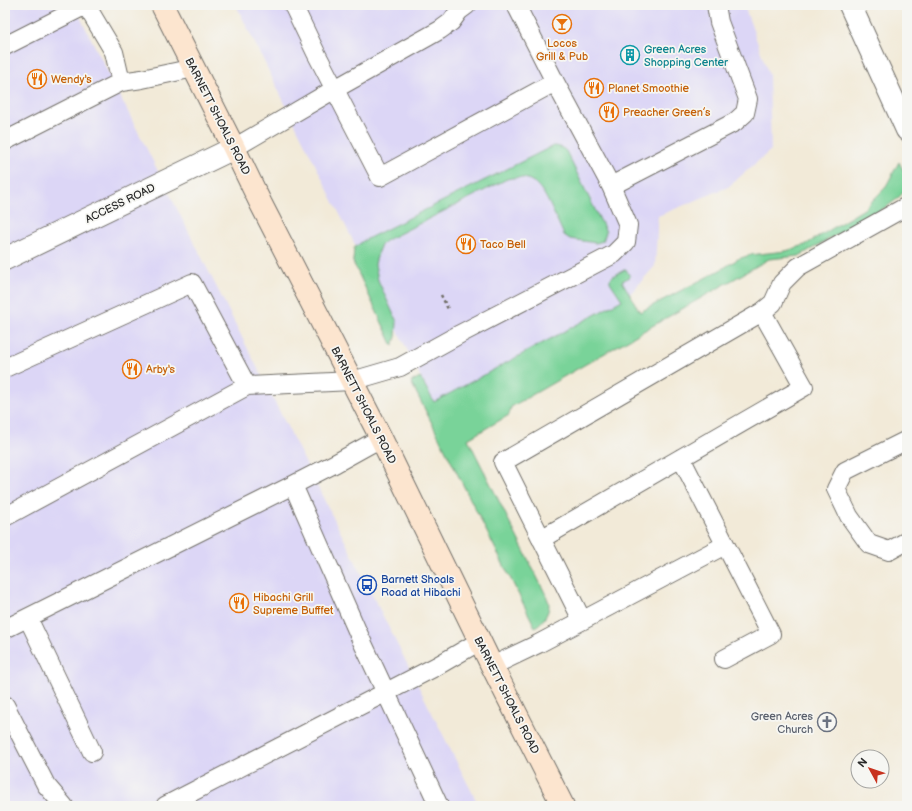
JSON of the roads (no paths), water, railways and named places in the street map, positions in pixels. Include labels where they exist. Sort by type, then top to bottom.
[{"type":"main road","name":"BARNETT SHOALS ROAD","points":[[162,5],[381,438],[492,666],[563,806]]},
{"type":"street","points":[[850,5],[907,130]]},
{"type":"street","name":"ACCESS ROAD","points":[[5,259],[234,148]]},
{"type":"lane","points":[[5,46],[86,5],[114,52],[121,82]]},
{"type":"lane","points":[[293,5],[380,177],[555,82]]},
{"type":"lane","points":[[234,148],[440,30],[467,5]]},
{"type":"lane","points":[[5,517],[247,386],[352,381],[400,367],[614,254],[626,242],[628,225],[610,186],[516,5]]},
{"type":"lane","points":[[610,186],[735,122],[745,113],[748,99],[719,22],[716,5]]},
{"type":"lane","points":[[5,141],[121,82],[194,68]]},
{"type":"lane","points":[[582,620],[502,462],[762,312],[773,303],[782,283],[798,267],[907,206]]},
{"type":"lane","points":[[5,368],[192,283],[247,386]]},
{"type":"lane","points":[[540,539],[804,387],[762,312]]},
{"type":"lane","points":[[5,629],[293,485],[381,438]]},
{"type":"lane","points":[[907,440],[845,471],[836,489],[850,516],[869,544],[889,550],[907,541]]},
{"type":"lane","points":[[680,458],[771,634],[724,659]]},
{"type":"lane","points":[[293,485],[359,635],[439,806]]},
{"type":"lane","points":[[492,666],[538,644],[725,545]]},
{"type":"lane","points":[[28,618],[92,752]]},
{"type":"lane","points":[[164,806],[437,666],[480,641]]},
{"type":"lane","points":[[5,705],[46,785],[64,806]]},
{"type":"place","name":"Locos Grill & Pub","points":[[562,24]]},
{"type":"place","name":"Green Acres Shopping Center","points":[[630,55]]},
{"type":"place","name":"Wendy's","points":[[37,79]]},
{"type":"place","name":"Planet Smoothie","points":[[594,88]]},
{"type":"place","name":"Preacher Green’s","points":[[609,112]]},
{"type":"place","name":"Taco Bell","points":[[466,244]]},
{"type":"place","name":"Arby's","points":[[132,369]]},
{"type":"place","name":"Barnett Shoals Road at Hibachi","points":[[367,585]]},
{"type":"place","name":"Hibachi Grill Supreme Bufffet","points":[[239,603]]},
{"type":"place","name":"Green Acres Church","points":[[827,722]]}]
